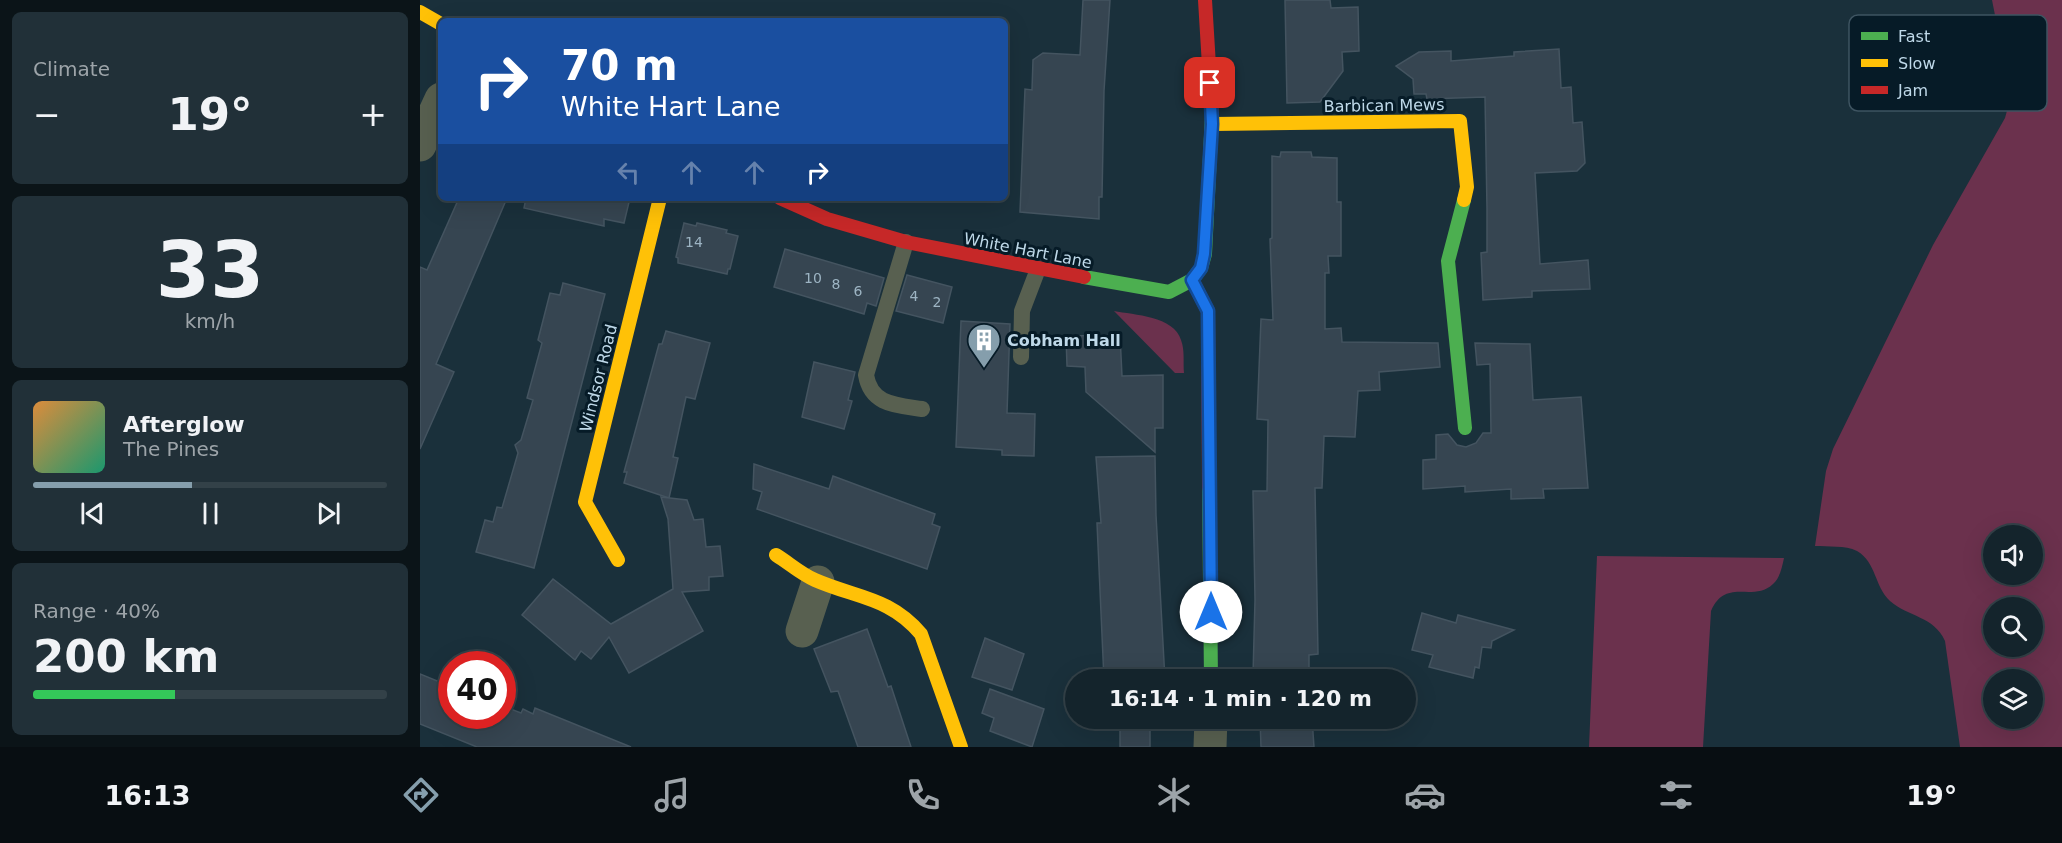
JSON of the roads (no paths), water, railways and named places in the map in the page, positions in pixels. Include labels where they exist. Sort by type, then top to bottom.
[{"type":"street","points":[[1205,0],[1212,124],[1204,254],[1201,268],[1192,280],[1208,311],[1211,669]]},
{"type":"street","points":[[420,12],[438,22]]},
{"type":"street","points":[[420,145],[438,106]]},
{"type":"street","name":"Barbican Mews","points":[[1212,124],[1460,120],[1467,187],[1448,261],[1465,429]]},
{"type":"street","name":"Windsor Road","points":[[618,560],[585,502],[659,201]]},
{"type":"street","name":"White Hart Lane","points":[[787,201],[827,219],[906,242],[1038,269],[1169,292],[1192,280]]},
{"type":"street","points":[[776,555],[818,582],[859,593],[889,605],[914,624],[921,634],[961,747]]},
{"type":"street","points":[[802,631],[818,582]]},
{"type":"street","points":[[1210,747],[1211,729]]},
{"type":"lane","points":[[906,242],[866,375],[868,387],[885,404],[922,409]]},
{"type":"lane","points":[[1020,357],[1022,311],[1038,269]]},
{"type":"place","name":"Cobham Hall","points":[[984,369]]}]
